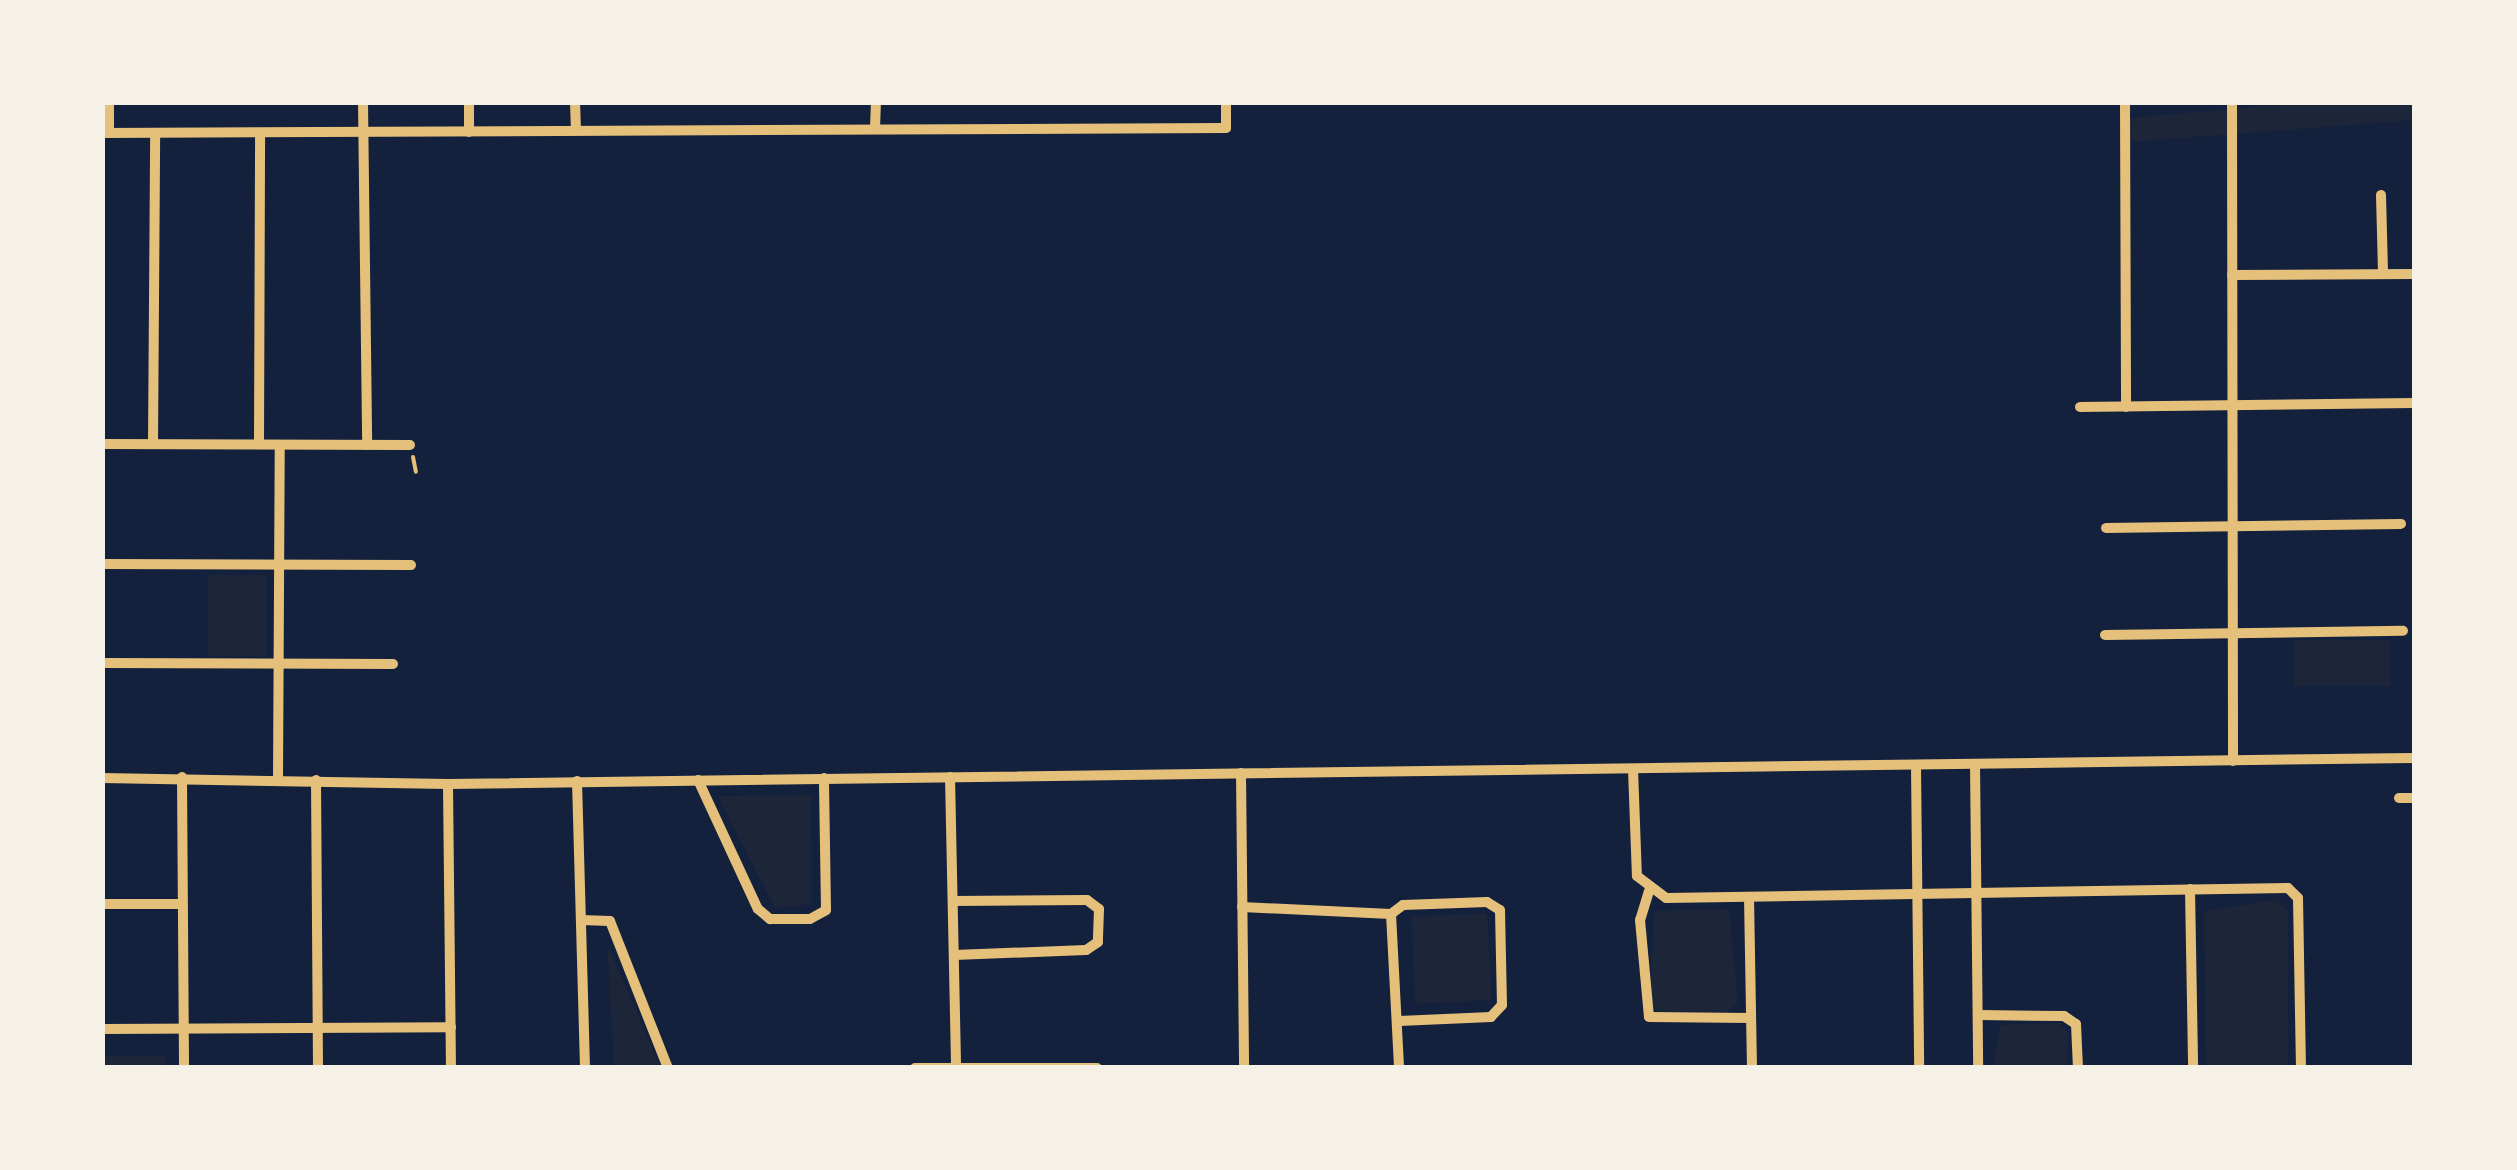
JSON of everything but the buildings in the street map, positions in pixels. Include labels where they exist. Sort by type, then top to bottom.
[{"type":"street","points":[[109,102],[106,134],[1226,128],[1226,102]]},
{"type":"street","points":[[363,102],[366,445]]},
{"type":"street","points":[[469,102],[469,132]]},
{"type":"street","points":[[576,102],[576,130]]},
{"type":"street","points":[[875,129],[876,102]]},
{"type":"street","points":[[2125,102],[2126,407]]},
{"type":"street","points":[[2232,102],[2232,761]]},
{"type":"street","points":[[153,444],[155,134]]},
{"type":"street","points":[[259,444],[260,134]]},
{"type":"street","points":[[2381,195],[2383,274]]},
{"type":"street","points":[[2232,275],[2414,274]]},
{"type":"street","points":[[2080,407],[2414,403]]},
{"type":"street","points":[[102,444],[410,445]]},
{"type":"street","points":[[278,780],[280,444]]},
{"type":"street","points":[[2106,528],[2401,524]]},
{"type":"street","points":[[102,564],[411,565]]},
{"type":"street","points":[[2105,634],[2403,631]]},
{"type":"street","points":[[102,663],[392,664]]},
{"type":"street","points":[[102,778],[448,784],[2414,758]]},
{"type":"street","points":[[1974,764],[1978,1068]]},
{"type":"street","points":[[1916,765],[1920,1068]]},
{"type":"street","points":[[1633,769],[1636,862],[1649,891],[1640,920],[1649,1017],[1750,1018]]},
{"type":"street","points":[[1241,773],[1244,1068]]},
{"type":"street","points":[[950,777],[956,1067]]},
{"type":"street","points":[[182,778],[184,1068]]},
{"type":"street","points":[[698,780],[758,909],[770,919],[810,919],[826,910],[824,778]]},
{"type":"street","points":[[316,780],[318,1068]]},
{"type":"street","points":[[577,782],[585,1068]]},
{"type":"street","points":[[448,784],[451,1068]]},
{"type":"street","points":[[2399,798],[2414,798]]},
{"type":"street","points":[[1649,891],[1749,898],[2288,888],[2298,898],[2300,1068]]},
{"type":"street","points":[[2190,890],[2193,1068]]},
{"type":"street","points":[[1749,898],[1752,1068]]},
{"type":"street","points":[[953,901],[1088,900],[1099,910],[1098,942],[1086,950],[954,955]]},
{"type":"street","points":[[1242,906],[1391,914],[1403,905],[1486,902],[1500,910],[1502,1006],[1491,1017],[1399,1021]]},
{"type":"street","points":[[102,904],[182,904]]},
{"type":"street","points":[[1391,914],[1399,1068]]},
{"type":"street","points":[[581,920],[610,920],[668,1068]]},
{"type":"street","points":[[1978,1015],[2064,1016],[2076,1024],[2078,1068]]},
{"type":"street","points":[[102,1029],[451,1027]]},
{"type":"street","points":[[915,1068],[1097,1068]]},
{"type":"shaded area","points":[[2299,103],[2414,103],[2414,120],[2129,142],[2127,118]]},
{"type":"shaded area","points":[[208,575],[267,575],[267,656],[208,656]]},
{"type":"shaded area","points":[[2294,640],[2390,640],[2390,686],[2294,686]]},
{"type":"shaded area","points":[[811,795],[812,904],[775,908],[718,796]]},
{"type":"shaded area","points":[[2276,900],[2288,911],[2288,1067],[2206,1067],[2204,911]]},
{"type":"shaded area","points":[[1729,909],[1738,1003],[1727,1012],[1658,1011],[1649,1004],[1654,911]]},
{"type":"shaded area","points":[[1487,913],[1492,1000],[1416,1004],[1411,917]]},
{"type":"shaded area","points":[[607,943],[660,1067],[614,1067]]},
{"type":"shaded area","points":[[2059,1023],[2068,1033],[2068,1067],[1993,1067],[2000,1025]]},
{"type":"shaded area","points":[[103,1056],[165,1056],[165,1067],[103,1067]]}]
